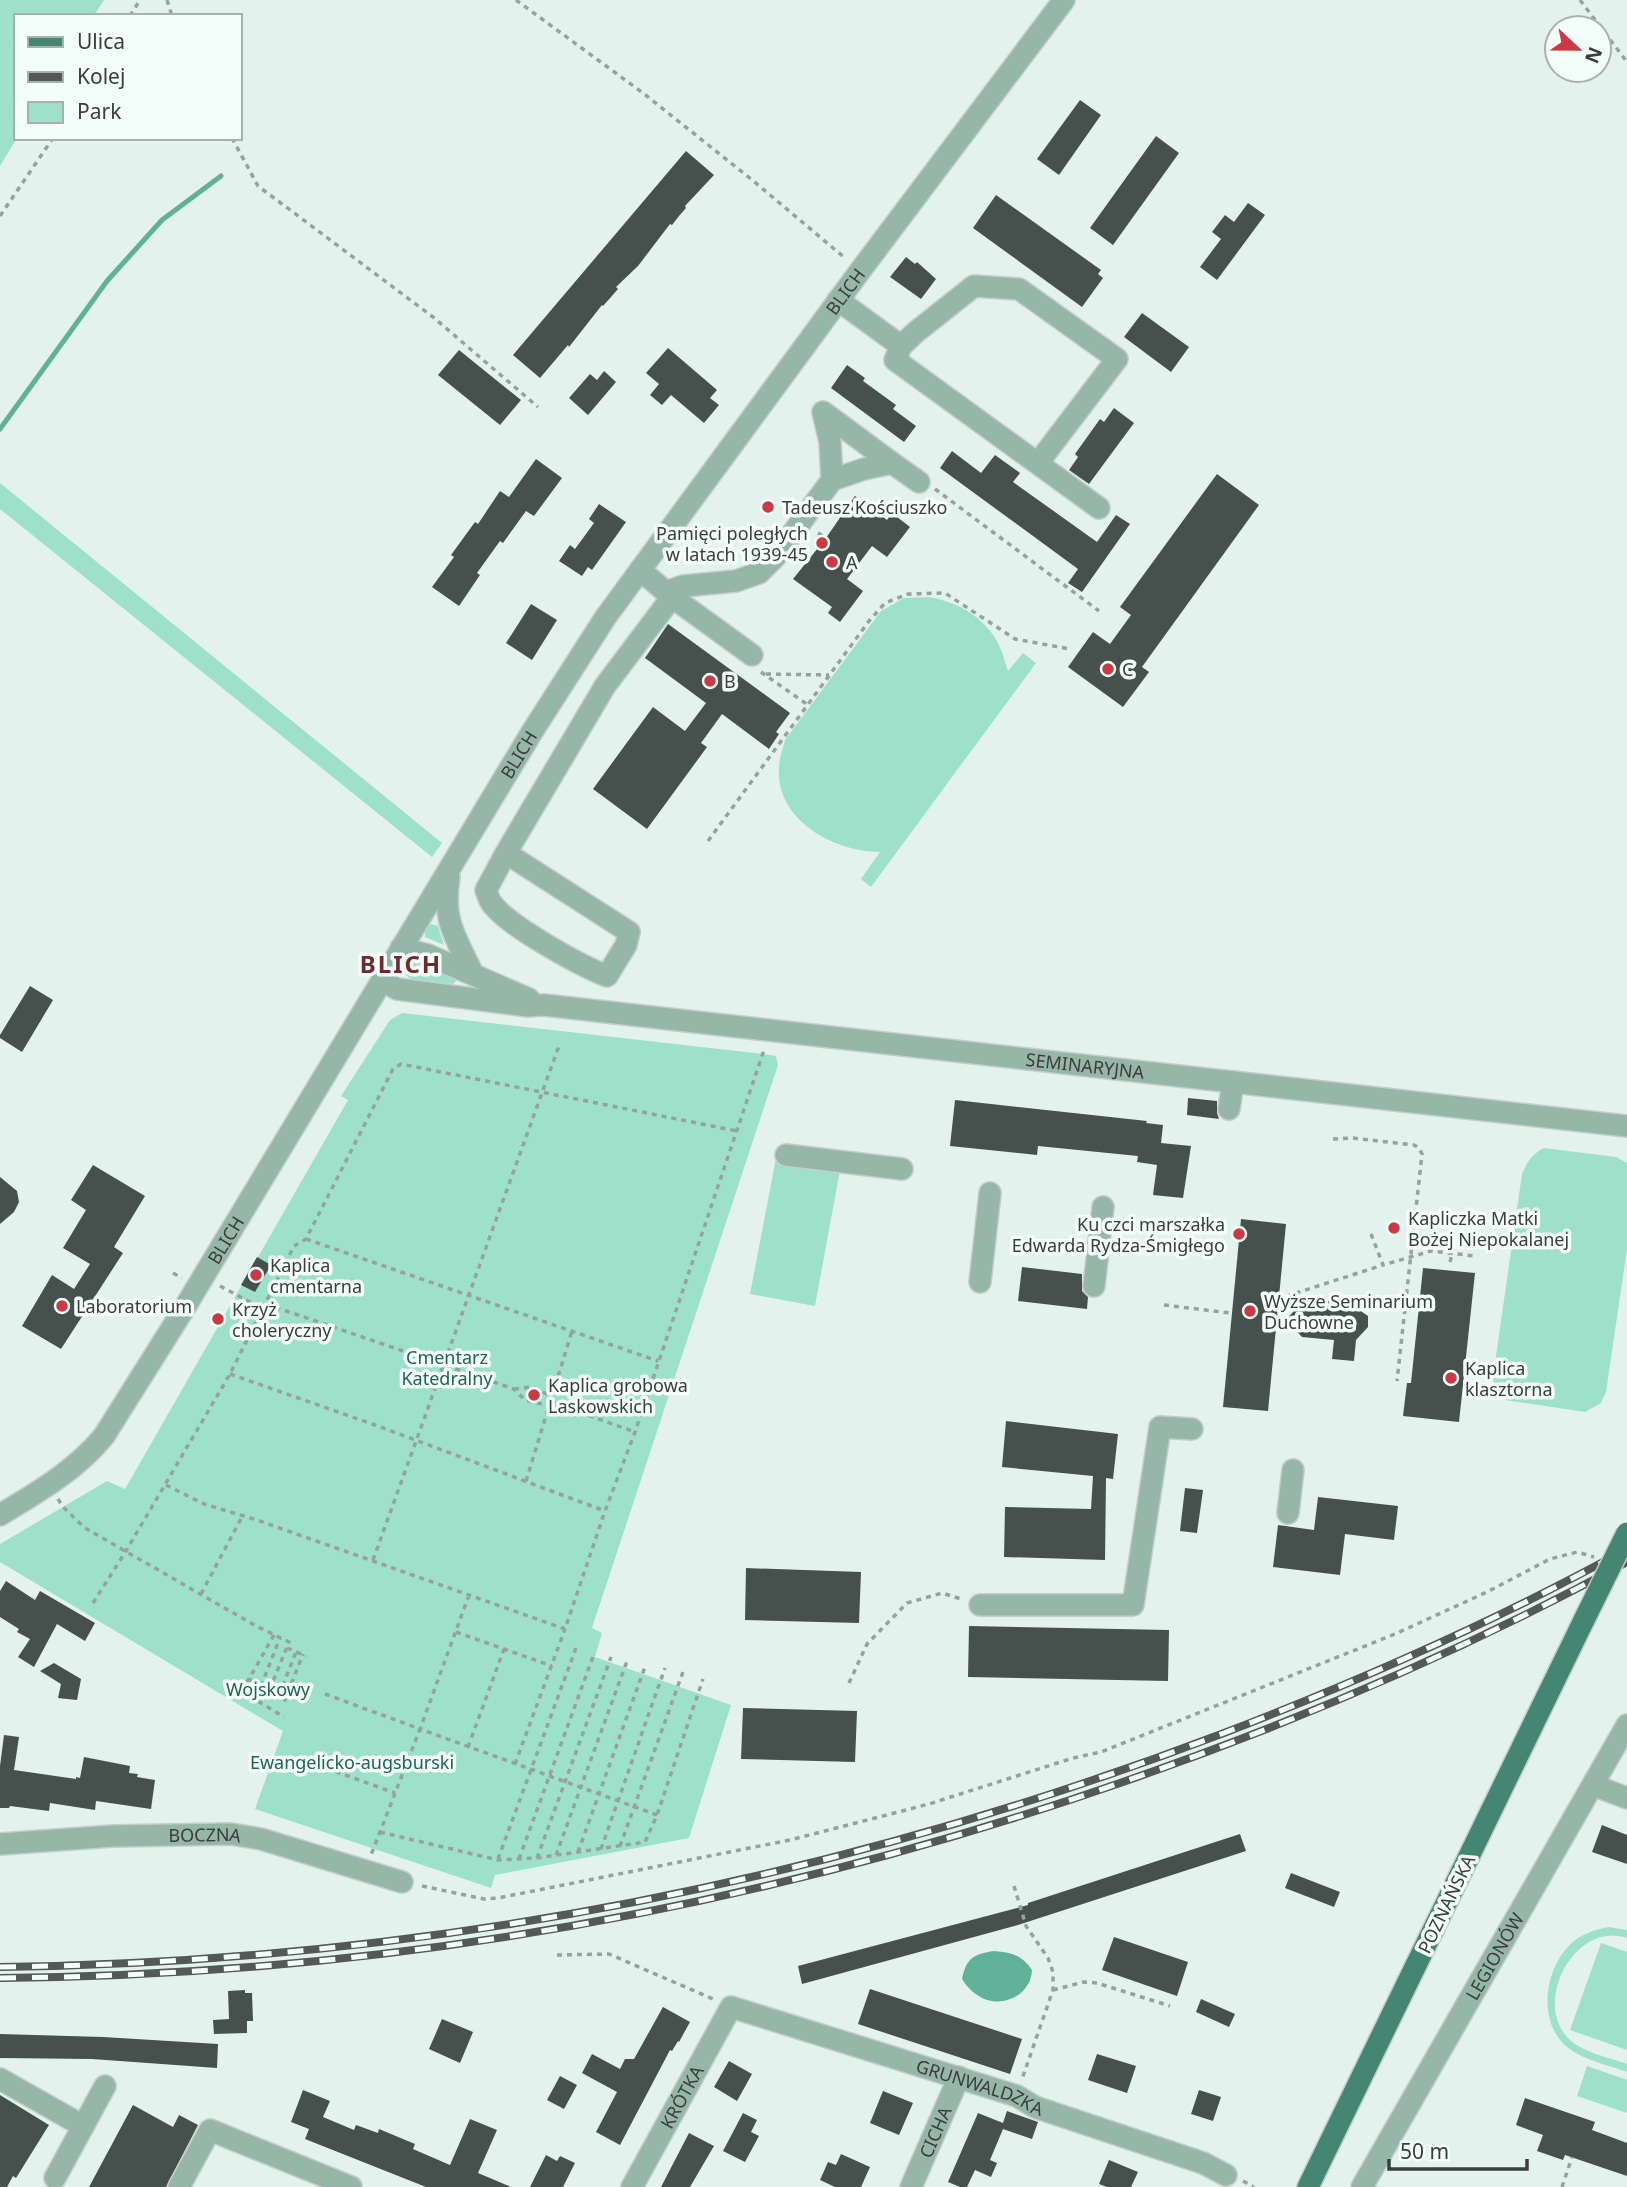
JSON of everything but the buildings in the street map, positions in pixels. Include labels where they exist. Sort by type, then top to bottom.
[{"type":"main road","name":"POZNAŃSKA","points":[[1308,2187],[1627,1533]]},
{"type":"street","name":"BLICH","points":[[0,1515],[50,1486],[104,1436],[189,1301],[556,693],[605,618],[838,300],[1064,0]]},
{"type":"street","points":[[1038,463],[1117,359],[1018,289],[974,286],[901,346],[895,360],[1099,508]]},
{"type":"street","points":[[838,300],[901,346]]},
{"type":"street","points":[[832,480],[830,442],[823,412],[919,482]]},
{"type":"street","points":[[506,853],[629,932],[626,945],[607,976],[535,937],[491,903],[486,890],[506,853],[605,686],[669,594],[683,586],[736,581],[759,573],[775,557],[832,480],[892,463]]},
{"type":"street","points":[[640,570],[752,655]]},
{"type":"street","points":[[450,867],[445,899],[450,927],[473,974]]},
{"type":"street","name":"SEMINARYJNA","points":[[401,948],[428,955],[544,1005]]},
{"type":"street","name":"SEMINARYJNA","points":[[382,980],[397,989],[528,1006],[544,1005],[1627,1126]]},
{"type":"street","points":[[1229,1109],[1233,1082]]},
{"type":"street","points":[[786,1155],[902,1168]]},
{"type":"street","points":[[979,1282],[990,1193]]},
{"type":"street","points":[[1094,1286],[1103,1207]]},
{"type":"street","points":[[980,1605],[1133,1605],[1160,1427],[1192,1429]]},
{"type":"street","points":[[1287,1513],[1293,1470]]},
{"type":"street","name":"LEGIONÓW","points":[[1362,2187],[1627,1725]]},
{"type":"street","points":[[1593,1785],[1627,1798]]},
{"type":"street","name":"BOCZNA","points":[[0,1844],[113,1836],[231,1834],[261,1839],[402,1882]]},
{"type":"street","name":"GRUNWALDZKA","points":[[731,2007],[1017,2096],[1035,2107],[1203,2163],[1226,2175]]},
{"type":"street","name":"KRÓTKA","points":[[632,2187],[731,2007]]},
{"type":"street","name":"CICHA","points":[[911,2187],[959,2077]]},
{"type":"street","points":[[0,2079],[83,2126]]},
{"type":"street","points":[[55,2178],[105,2086]]},
{"type":"street","points":[[179,2187],[210,2130],[351,2187]]},
{"type":"path","points":[[516,0],[643,93],[860,271]]},
{"type":"path","points":[[1580,0],[1627,62]]},
{"type":"path","points":[[0,216],[52,140]]},
{"type":"path","points":[[233,140],[258,186],[433,317],[538,407]]},
{"type":"path","points":[[919,482],[927,484],[1099,611]]},
{"type":"path","points":[[708,841],[885,603],[908,594],[945,593],[1015,639],[1070,649]]},
{"type":"path","points":[[752,655],[753,666],[808,705]]},
{"type":"path","points":[[764,674],[830,675]]},
{"type":"path","points":[[373,1560],[560,1043]]},
{"type":"path","points":[[515,1764],[635,1433],[763,1054]]},
{"type":"path","points":[[93,1603],[127,1552],[230,1374],[294,1246],[306,1238],[393,1069],[401,1064],[737,1131]]},
{"type":"path","points":[[1333,1139],[1352,1138],[1415,1145],[1422,1154],[1397,1381]]},
{"type":"path","points":[[1371,1234],[1383,1265]]},
{"type":"path","points":[[306,1238],[659,1361]]},
{"type":"path","points":[[1288,1309],[1290,1295],[1432,1251],[1475,1256]]},
{"type":"path","points":[[1450,1262],[1452,1253]]},
{"type":"path","points":[[216,1283],[263,1309]]},
{"type":"path","points":[[266,1304],[514,1389],[532,1387],[551,1401],[635,1433]]},
{"type":"path","points":[[1164,1305],[1230,1313]]},
{"type":"path","points":[[526,1481],[572,1331]]},
{"type":"path","points":[[230,1374],[605,1510]]},
{"type":"path","points":[[514,1389],[525,1400],[551,1401]]},
{"type":"path","points":[[166,1485],[204,1504],[373,1560],[565,1629]]},
{"type":"path","points":[[56,1496],[63,1507],[85,1528],[289,1642],[270,1691]]},
{"type":"path","points":[[201,1594],[243,1516]]},
{"type":"path","points":[[402,1882],[484,1899],[498,1898],[790,1840],[929,1804],[1073,1758],[1101,1752],[1395,1634],[1487,1592],[1550,1559],[1577,1552],[1594,1557]]},
{"type":"path","points":[[849,1683],[867,1644],[907,1603],[942,1593],[980,1605]]},
{"type":"path","points":[[366,1870],[469,1595]]},
{"type":"path","points":[[456,1632],[552,1666]]},
{"type":"path","points":[[236,1699],[274,1635]]},
{"type":"path","points":[[261,1686],[280,1638]]},
{"type":"path","points":[[498,1860],[576,1647]]},
{"type":"path","points":[[249,1679],[285,1700],[304,1655],[287,1648]]},
{"type":"path","points":[[468,1747],[504,1649]]},
{"type":"path","points":[[278,1696],[296,1651]]},
{"type":"path","points":[[519,1859],[594,1654]]},
{"type":"path","points":[[537,1858],[611,1657]]},
{"type":"path","points":[[556,1855],[627,1661]]},
{"type":"path","points":[[578,1852],[646,1664]]},
{"type":"path","points":[[601,1849],[665,1668]]},
{"type":"path","points":[[620,1846],[683,1672]]},
{"type":"path","points":[[380,1832],[498,1860],[537,1858],[645,1842],[657,1815],[703,1679]]},
{"type":"path","points":[[241,1691],[284,1717]]},
{"type":"path","points":[[325,1694],[657,1815]]},
{"type":"path","points":[[298,1758],[396,1793]]},
{"type":"path","points":[[1014,1886],[1026,1926],[1048,1958],[1053,1972],[1053,1990],[1017,2096]]},
{"type":"path","points":[[558,1955],[609,1954],[731,2007]]},
{"type":"path","points":[[1053,1990],[1084,1982],[1097,1983],[1170,2006]]},
{"type":"path","points":[[1562,2187],[1572,2157]]},
{"type":"green space","points":[[0,0],[104,0],[95,14],[14,14],[16,140],[0,166]]},
{"type":"green space","points":[[0,483],[442,843],[432,857],[0,509]]},
{"type":"green space","points":[[929,597],[970,612],[986,626],[999,645],[1008,671],[1023,653],[1036,663],[871,887],[861,879],[880,852],[862,851],[827,839],[797,817],[780,786],[780,760],[785,740],[881,611],[904,598]]},
{"type":"green space","points":[[431,924],[438,926],[444,945],[425,937],[425,928]]},
{"type":"green space","points":[[407,962],[428,967],[457,980],[453,984],[411,979],[402,972],[402,966]]},
{"type":"green space","name":"Cmentarz Katedralny","points":[[402,1013],[763,1054],[776,1056],[778,1065],[592,1628],[602,1633],[595,1657],[731,1705],[689,1838],[495,1875],[491,1888],[255,1809],[283,1731],[0,1562],[0,1544],[107,1481],[125,1489],[348,1100],[341,1096],[390,1020]]},
{"type":"green space","points":[[1544,1148],[1616,1157],[1627,1163],[1627,1249],[1606,1392],[1601,1403],[1585,1412],[1505,1400],[1494,1391],[1493,1377],[1522,1174],[1530,1159]]},
{"type":"green space","points":[[776,1158],[840,1170],[815,1306],[750,1294]]},
{"type":"green space","points":[[1609,1927],[1627,1930],[1627,1938],[1608,1936],[1591,1941],[1576,1952],[1557,1985],[1555,2004],[1558,2022],[1568,2038],[1588,2051],[1627,2064],[1627,2072],[1573,2052],[1557,2036],[1548,2007],[1552,1975],[1567,1948],[1585,1934]]},
{"type":"green space","points":[[1601,1943],[1627,1952],[1627,2050],[1570,2030]]},
{"type":"green space","points":[[1587,2066],[1627,2080],[1627,2113],[1577,2096]]},
{"type":"shaded area","points":[[994,1951],[1016,1955],[1032,1970],[1027,1986],[1007,2000],[990,2001],[982,1998],[970,1990],[962,1979],[972,1958]]},
{"type":"waterway","points":[[0,429],[107,281],[162,220],[221,176]]},
{"type":"railway","points":[[0,1967],[158,1962],[314,1949],[469,1930],[622,1904],[775,1872],[926,1832],[1076,1786],[1224,1733],[1429,1648],[1627,1549]]},
{"type":"railway","points":[[0,1978],[143,1974],[286,1964],[427,1948],[568,1927],[707,1899],[846,1866],[983,1827],[1120,1783],[1250,1736],[1441,1655],[1627,1562]]},
{"type":"place","name":"Tadeusz Kościuszko","points":[[768,507]]},
{"type":"place","name":"Pamięci poległych w latach 1939-45","points":[[822,543]]},
{"type":"place","name":"A","points":[[832,562]]},
{"type":"place","name":"C","points":[[1108,669]]},
{"type":"place","name":"B","points":[[710,681]]},
{"type":"place","name":"Kapliczka Matki Bożej Niepokalanej","points":[[1394,1228]]},
{"type":"place","name":"Ku czci marszałka Edwarda Rydza-Śmigłego","points":[[1239,1234]]},
{"type":"place","name":"Kaplica cmentarna","points":[[256,1275]]},
{"type":"place","name":"Laboratorium","points":[[62,1306]]},
{"type":"place","name":"Wyższe Seminarium Duchowne","points":[[1250,1311]]},
{"type":"place","name":"Krzyż choleryczny","points":[[218,1319]]},
{"type":"place","name":"Kaplica klasztorna","points":[[1451,1378]]},
{"type":"place","name":"Kaplica grobowa Laskowskich","points":[[534,1395]]},
{"type":"district","name":"BLICH","points":[[401,963]]},
{"type":"park label","name":"Wojskowy","points":[[268,1689]]},
{"type":"park label","name":"Ewangelicko-augsburski","points":[[352,1762]]}]
